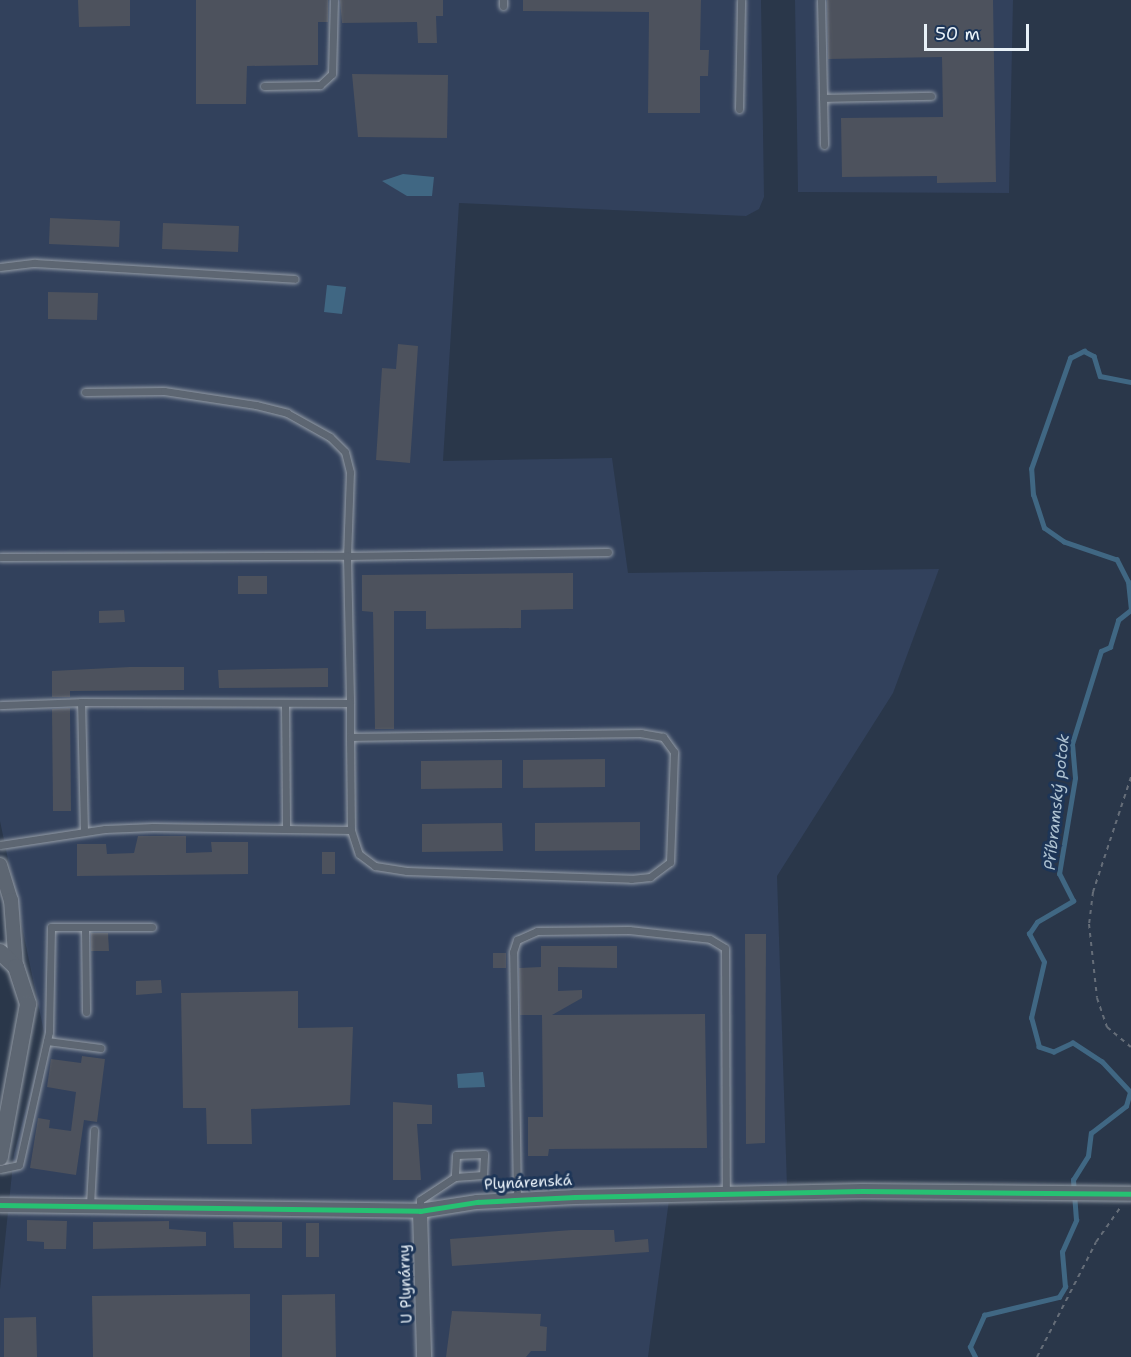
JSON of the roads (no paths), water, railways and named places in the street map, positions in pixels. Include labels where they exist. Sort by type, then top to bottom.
[{"type":"street","points":[[0,865],[11,900],[16,967],[28,1004],[26,1031],[0,1157]]},
{"type":"street","points":[[0,952],[16,967]]},
{"type":"street","name":"Plynárenská","points":[[0,1204],[420,1211],[517,1200],[862,1191],[1130,1194]]},
{"type":"street","name":"U Plynárny","points":[[420,1211],[424,1357]]},
{"type":"lane","points":[[264,86],[320,85],[332,74],[334,0]]},
{"type":"lane","points":[[739,109],[741,0]]},
{"type":"lane","points":[[821,0],[824,145]]},
{"type":"lane","points":[[822,98],[931,96]]},
{"type":"lane","points":[[0,267],[35,263],[295,279]]},
{"type":"lane","points":[[85,392],[164,391],[256,405],[287,414],[330,437],[345,453],[350,472],[347,556],[351,830],[359,854],[386,869],[650,877],[662,871],[674,852],[674,753],[663,737],[641,733],[350,737]]},
{"type":"lane","points":[[0,557],[347,556],[608,552]]},
{"type":"lane","points":[[0,705],[81,702],[285,705],[350,703]]},
{"type":"lane","points":[[81,702],[84,832]]},
{"type":"lane","points":[[285,705],[286,829]]},
{"type":"lane","points":[[0,846],[84,832],[153,826],[351,830]]},
{"type":"lane","points":[[0,1169],[19,1165],[47,1041],[51,927],[152,927]]},
{"type":"lane","points":[[85,927],[86,1012]]},
{"type":"lane","points":[[517,1200],[513,952],[517,940],[537,931],[629,930],[710,939],[725,948],[726,1195]]},
{"type":"lane","points":[[47,1041],[101,1048]]},
{"type":"lane","points":[[90,1205],[94,1130]]},
{"type":"lane","points":[[420,1211],[420,1200],[455,1177],[483,1175],[484,1154],[456,1155],[455,1177]]},
{"type":"waterway","name":"Příbramský potok","points":[[975,1357],[970,1347],[984,1315],[1059,1297],[1065,1287],[1062,1252],[1076,1220],[1073,1180],[1088,1156],[1091,1133],[1126,1106],[1130,1092],[1102,1062],[1073,1043],[1054,1052],[1039,1047],[1031,1018],[1044,962],[1029,934],[1037,922],[1073,901],[1059,874],[1075,778],[1072,744],[1101,651],[1110,647],[1118,620],[1131,610],[1128,582],[1117,560],[1064,542],[1044,528],[1033,495],[1031,469],[1070,358],[1084,351],[1094,356],[1100,376],[1131,382]]}]
